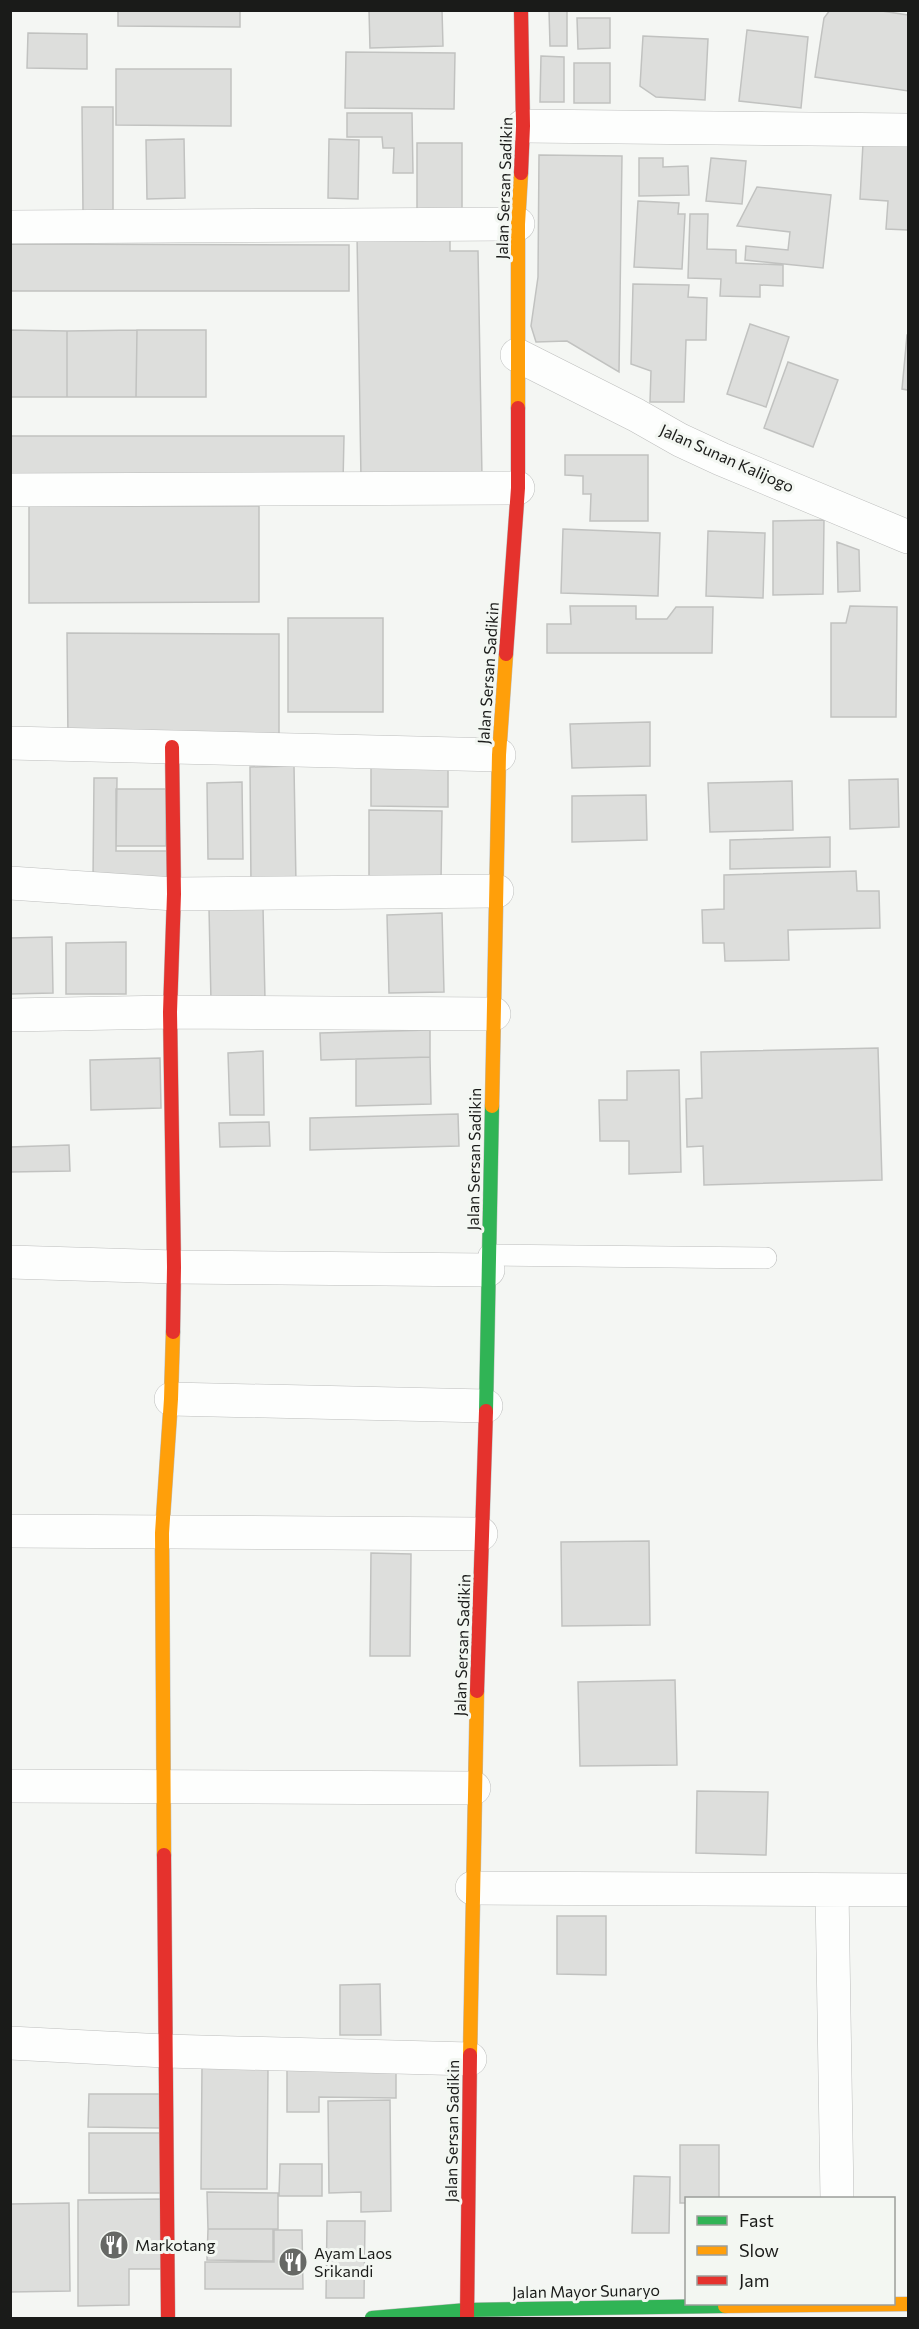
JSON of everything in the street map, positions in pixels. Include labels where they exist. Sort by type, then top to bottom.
[{"type":"main road","name":"Jalan Sersan Sadikin","points":[[467,2314],[474,1788],[486,1406],[499,755],[518,489],[518,224],[523,126],[521,10]]},
{"type":"main road","points":[[168,2319],[162,1533],[171,1399],[174,1267],[170,1012],[174,894],[172,747]]},
{"type":"main road","name":"Jalan Mayor Sunaryo","points":[[372,2319],[467,2314],[603,2313],[812,2305]]},
{"type":"street","points":[[523,126],[909,130]]},
{"type":"street","points":[[10,226],[518,224]]},
{"type":"street","name":"Jalan Sunan Kalijogo","points":[[517,355],[711,455],[909,537]]},
{"type":"street","points":[[10,490],[518,489]]},
{"type":"street","points":[[10,743],[499,755]]},
{"type":"street","points":[[10,883],[174,894],[497,891]]},
{"type":"street","points":[[10,1015],[170,1012],[494,1014]]},
{"type":"street","points":[[10,1262],[174,1267],[488,1263]]},
{"type":"street","points":[[171,1399],[486,1406]]},
{"type":"street","points":[[10,1531],[481,1534]]},
{"type":"street","points":[[10,1786],[474,1788]]},
{"type":"street","points":[[472,1888],[909,1890]]},
{"type":"street","points":[[832,1890],[837,2197]]},
{"type":"street","points":[[10,2043],[165,2051],[470,2059]]},
{"type":"lane","points":[[488,1263],[766,1258]]},
{"type":"building","points":[[118,10],[240,10],[240,27],[118,26]]},
{"type":"building","points":[[369,10],[442,10],[443,46],[370,48]]},
{"type":"building","points":[[549,10],[567,10],[567,46],[550,46]]},
{"type":"building","points":[[830,10],[875,10],[908,15],[908,91],[815,77],[824,18]]},
{"type":"building","points":[[577,18],[610,18],[610,48],[578,49]]},
{"type":"building","points":[[747,30],[808,37],[801,108],[739,101]]},
{"type":"building","points":[[28,33],[87,34],[87,69],[27,68]]},
{"type":"building","points":[[643,36],[708,39],[705,100],[656,97],[640,86]]},
{"type":"building","points":[[346,52],[455,53],[454,109],[345,108]]},
{"type":"building","points":[[541,56],[564,57],[564,102],[540,102]]},
{"type":"building","points":[[574,63],[610,63],[610,103],[574,103]]},
{"type":"building","points":[[116,69],[231,69],[231,126],[116,125]]},
{"type":"building","points":[[82,107],[113,107],[113,210],[83,211]]},
{"type":"building","points":[[347,113],[412,113],[413,173],[393,173],[394,148],[383,148],[382,137],[347,137]]},
{"type":"building","points":[[184,139],[185,198],[147,199],[146,140]]},
{"type":"building","points":[[329,139],[359,140],[358,199],[328,198]]},
{"type":"building","points":[[417,143],[462,143],[462,212],[417,212]]},
{"type":"building","points":[[863,143],[908,145],[908,230],[886,229],[888,201],[860,199]]},
{"type":"building","points":[[539,155],[622,156],[619,372],[567,341],[536,342],[531,326],[538,277]]},
{"type":"building","points":[[639,158],[663,158],[663,167],[688,166],[689,195],[639,196]]},
{"type":"building","points":[[711,158],[746,161],[742,204],[706,201]]},
{"type":"building","points":[[757,187],[831,195],[823,268],[745,260],[746,246],[788,250],[790,232],[737,226]]},
{"type":"building","points":[[638,201],[679,203],[678,214],[685,214],[682,269],[634,267]]},
{"type":"building","points":[[690,214],[708,214],[707,249],[736,250],[736,263],[783,265],[783,286],[760,285],[760,297],[720,296],[721,279],[688,278]]},
{"type":"building","points":[[450,231],[450,251],[478,251],[482,477],[361,479],[357,234]]},
{"type":"building","points":[[10,244],[349,245],[349,291],[10,291]]},
{"type":"building","points":[[633,284],[689,285],[688,297],[707,298],[706,340],[686,340],[684,402],[650,402],[651,371],[631,364]]},
{"type":"building","points":[[750,324],[789,337],[766,407],[727,394]]},
{"type":"building","points":[[10,330],[67,331],[67,397],[10,397]]},
{"type":"building","points":[[137,330],[206,330],[206,397],[136,397]]},
{"type":"building","points":[[137,330],[136,397],[67,397],[67,331]]},
{"type":"building","points":[[908,335],[908,390],[902,389]]},
{"type":"building","points":[[788,362],[838,380],[813,447],[764,428]]},
{"type":"building","points":[[10,436],[344,436],[343,483],[10,483]]},
{"type":"building","points":[[565,455],[648,455],[648,521],[590,521],[591,494],[583,494],[583,476],[565,475]]},
{"type":"building","points":[[29,506],[259,506],[259,602],[29,603]]},
{"type":"building","points":[[824,520],[823,594],[773,595],[773,521]]},
{"type":"building","points":[[563,529],[660,533],[658,596],[561,593]]},
{"type":"building","points":[[708,531],[765,533],[763,598],[706,596]]},
{"type":"building","points":[[837,542],[859,550],[860,591],[838,592]]},
{"type":"building","points":[[570,606],[636,606],[636,619],[667,619],[676,607],[713,607],[712,653],[547,653],[547,624],[571,624]]},
{"type":"building","points":[[850,606],[897,607],[896,717],[831,717],[831,623],[846,623]]},
{"type":"building","points":[[288,618],[383,618],[383,712],[288,712]]},
{"type":"building","points":[[67,633],[279,634],[279,741],[68,740]]},
{"type":"building","points":[[650,722],[650,766],[572,768],[570,724]]},
{"type":"building","points":[[294,766],[296,885],[251,885],[250,767]]},
{"type":"building","points":[[371,766],[448,766],[448,807],[371,806]]},
{"type":"building","points":[[94,778],[117,778],[116,851],[168,851],[168,880],[93,880]]},
{"type":"building","points":[[898,779],[899,827],[850,829],[849,780]]},
{"type":"building","points":[[792,781],[793,830],[710,832],[708,783]]},
{"type":"building","points":[[242,782],[243,859],[208,859],[207,783]]},
{"type":"building","points":[[116,789],[166,789],[166,846],[116,846]]},
{"type":"building","points":[[646,795],[647,840],[572,842],[572,796]]},
{"type":"building","points":[[369,810],[442,811],[441,882],[369,882]]},
{"type":"building","points":[[830,837],[830,867],[730,869],[730,840]]},
{"type":"building","points":[[856,871],[857,891],[879,891],[880,928],[788,930],[789,960],[725,961],[724,943],[703,943],[702,910],[724,909],[724,875]]},
{"type":"building","points":[[263,907],[265,1000],[211,1002],[209,908]]},
{"type":"building","points":[[442,913],[444,992],[389,993],[387,915]]},
{"type":"building","points":[[52,937],[53,993],[10,994],[10,938]]},
{"type":"building","points":[[126,942],[126,994],[66,994],[66,943]]},
{"type":"building","points":[[430,1030],[430,1057],[321,1060],[320,1033]]},
{"type":"building","points":[[878,1048],[882,1180],[704,1185],[703,1146],[687,1147],[686,1099],[702,1098],[701,1052]]},
{"type":"building","points":[[263,1051],[264,1115],[230,1115],[228,1053]]},
{"type":"building","points":[[430,1057],[431,1104],[356,1106],[356,1059]]},
{"type":"building","points":[[160,1058],[161,1108],[91,1110],[90,1060]]},
{"type":"building","points":[[679,1070],[681,1172],[629,1174],[629,1141],[600,1141],[599,1100],[627,1100],[627,1071]]},
{"type":"building","points":[[458,1114],[459,1146],[310,1150],[310,1118]]},
{"type":"building","points":[[269,1122],[270,1146],[220,1147],[219,1123]]},
{"type":"building","points":[[69,1145],[70,1171],[10,1172],[10,1147]]},
{"type":"building","points":[[649,1541],[650,1625],[562,1626],[561,1542]]},
{"type":"building","points":[[371,1553],[411,1554],[410,1656],[370,1656]]},
{"type":"building","points":[[675,1680],[677,1765],[580,1766],[578,1682]]},
{"type":"building","points":[[697,1791],[768,1792],[766,1855],[696,1853]]},
{"type":"building","points":[[557,1916],[606,1916],[606,1975],[557,1974]]},
{"type":"building","points":[[380,1984],[381,2035],[340,2035],[340,1985]]},
{"type":"building","points":[[202,2066],[268,2067],[267,2189],[201,2189]]},
{"type":"building","points":[[396,2068],[396,2098],[319,2097],[319,2112],[287,2112],[287,2069]]},
{"type":"building","points":[[89,2094],[161,2094],[160,2128],[88,2127]]},
{"type":"building","points":[[390,2100],[391,2211],[361,2212],[361,2192],[329,2193],[328,2101]]},
{"type":"building","points":[[89,2133],[163,2133],[164,2193],[89,2193]]},
{"type":"building","points":[[680,2145],[719,2145],[719,2197],[685,2197],[685,2203],[680,2203]]},
{"type":"building","points":[[280,2164],[322,2164],[322,2196],[279,2196]]},
{"type":"building","points":[[634,2176],[670,2177],[669,2233],[632,2233]]},
{"type":"building","points":[[207,2192],[278,2193],[278,2229],[208,2229]]},
{"type":"building","points":[[161,2199],[161,2269],[129,2269],[129,2305],[78,2306],[78,2200]]},
{"type":"building","points":[[69,2203],[70,2291],[10,2292],[10,2204]]},
{"type":"building","points":[[327,2221],[365,2221],[364,2298],[326,2298]]},
{"type":"building","points":[[208,2229],[273,2229],[273,2261],[207,2260]]},
{"type":"building","points":[[274,2230],[302,2230],[303,2289],[205,2289],[205,2262],[274,2262]]},
{"type":"traffic: fast","points":[[486,1411],[492,1106]]},
{"type":"traffic: fast","points":[[372,2318],[467,2310],[725,2306]]},
{"type":"traffic: slow","points":[[518,408],[518,224],[521,173]]},
{"type":"traffic: slow","points":[[492,1106],[499,755],[506,654]]},
{"type":"traffic: slow","points":[[164,1855],[162,1533],[173,1332]]},
{"type":"traffic: slow","points":[[470,2055],[477,1691]]},
{"type":"traffic: slow","points":[[895,2304],[908,2304]]},
{"type":"traffic: slow","points":[[725,2306],[816,2305]]},
{"type":"traffic: jam","points":[[521,10],[523,126],[521,173]]},
{"type":"traffic: jam","points":[[506,654],[518,488],[518,408]]},
{"type":"traffic: jam","points":[[172,747],[174,894],[170,1012],[173,1332]]},
{"type":"traffic: jam","points":[[477,1691],[486,1411]]},
{"type":"traffic: jam","points":[[164,1855],[168,2318]]},
{"type":"traffic: jam","points":[[467,2318],[470,2055]]},
{"type":"place","name":"Markotang","points":[[114,2245]]},
{"type":"place","name":"Ayam Laos Srikandi","points":[[293,2262]]}]
